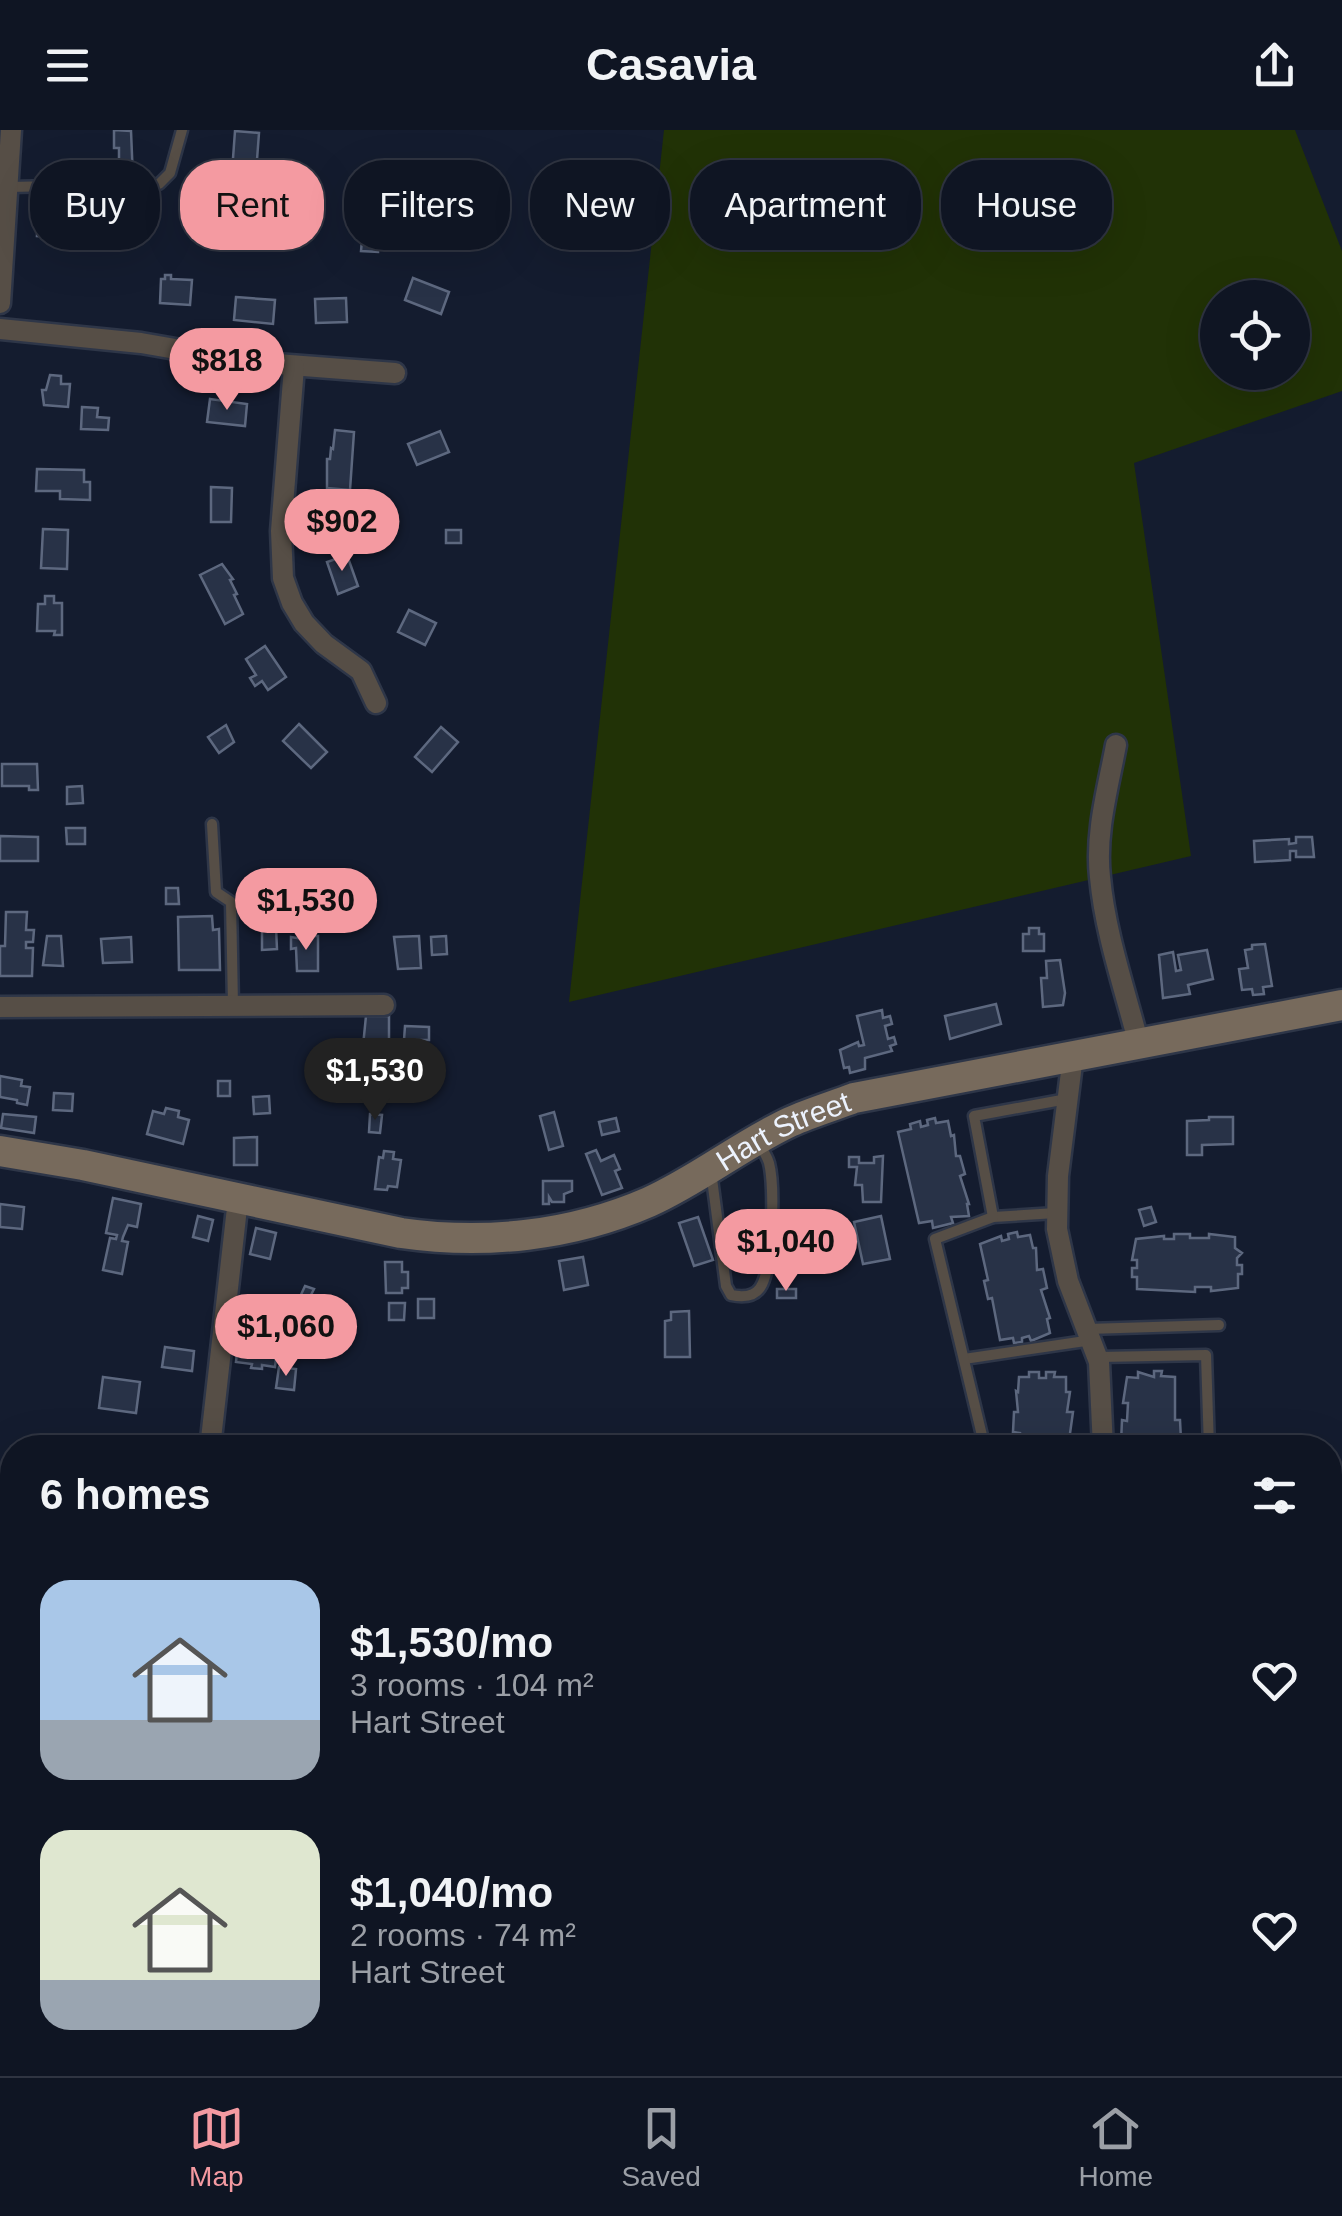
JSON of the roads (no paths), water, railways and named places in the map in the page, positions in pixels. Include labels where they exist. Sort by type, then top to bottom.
[{"type":"main road","name":"Hart Street","points":[[0,1151],[83,1164],[401,1233],[500,1238],[554,1230],[627,1210],[790,1122],[888,1089],[1342,1005]]},
{"type":"street","points":[[0,303],[12,130]]},
{"type":"street","points":[[0,328],[141,343],[294,366],[395,373]]},
{"type":"street","points":[[294,366],[281,530],[283,578],[304,623],[324,644],[361,671],[376,703]]},
{"type":"street","points":[[1116,745],[1102,821],[1099,874],[1139,1045]]},
{"type":"street","points":[[0,1006],[384,1006]]},
{"type":"street","points":[[1073,1056],[1056,1213],[1063,1263],[1092,1342],[1101,1435]]},
{"type":"street","points":[[211,1435],[238,1199]]},
{"type":"lane","points":[[8,187],[158,184],[170,173],[182,130]]},
{"type":"lane","points":[[212,824],[216,892],[231,902],[233,1006]]},
{"type":"lane","points":[[993,1217],[974,1116],[1068,1099]]},
{"type":"lane","points":[[711,1168],[726,1286],[731,1294],[741,1298],[760,1289],[765,1274],[769,1162],[758,1142]]},
{"type":"lane","points":[[982,1435],[936,1239],[993,1217],[1056,1213]]},
{"type":"lane","points":[[964,1359],[1219,1324]]},
{"type":"lane","points":[[1092,1342],[1206,1356],[1208,1435]]}]
